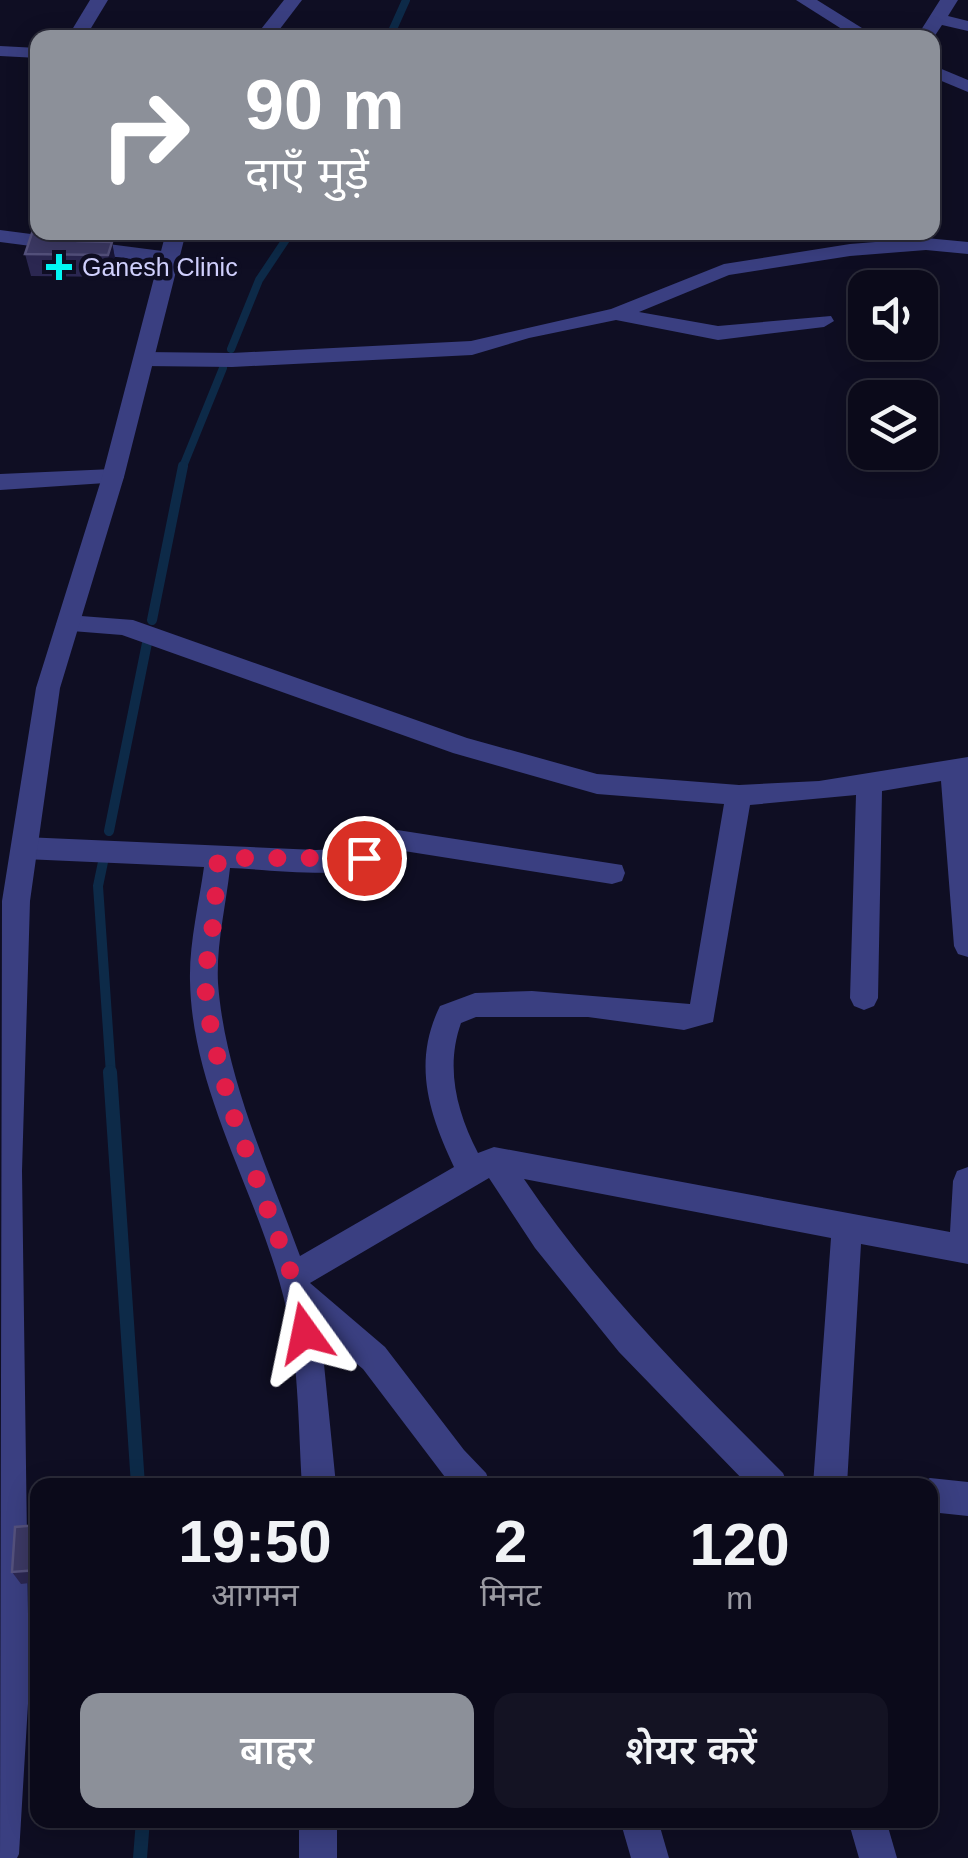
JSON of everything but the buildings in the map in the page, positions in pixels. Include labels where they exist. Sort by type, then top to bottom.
[{"type":"street","points":[[81,30],[98,0]]},
{"type":"street","points":[[269,30],[293,0]]},
{"type":"street","points":[[805,0],[856,30]]},
{"type":"street","points":[[931,30],[949,0]]},
{"type":"street","points":[[939,20],[968,26]]},
{"type":"street","points":[[0,51],[30,53]]},
{"type":"street","points":[[940,74],[968,88]]},
{"type":"street","points":[[0,236],[30,237]]},
{"type":"street","points":[[0,1854],[11,1687],[4,1208],[6,993],[48,688],[113,477],[173,245],[96,240]]},
{"type":"street","points":[[144,359],[232,360],[472,348],[526,332],[616,314],[724,270],[850,250],[926,244],[968,248]]},
{"type":"street","points":[[616,314],[718,333],[824,321]]},
{"type":"street","points":[[0,482],[113,477]]},
{"type":"street","points":[[68,624],[124,626],[462,746],[597,784],[739,794],[819,792],[961,769],[968,946]]},
{"type":"street","points":[[864,998],[869,784]]},
{"type":"street","points":[[739,794],[703,1013],[684,1018],[588,1006],[474,1005],[450,1014],[439,1064],[440,1102],[483,1166],[630,1341],[764,1478]]},
{"type":"street","points":[[24,848],[218,858],[364,858],[378,837],[612,873]]},
{"type":"street","points":[[218,858],[204,980],[212,1036],[231,1109],[296,1286],[311,1371],[318,1478]]},
{"type":"street","points":[[296,1286],[483,1166],[847,1224],[966,1249],[968,1181]]},
{"type":"street","points":[[830,1478],[847,1224]]},
{"type":"street","points":[[296,1286],[374,1358],[467,1478]]},
{"type":"street","points":[[938,1496],[968,1499]]},
{"type":"street","points":[[318,1828],[318,1858]]},
{"type":"street","points":[[641,1828],[650,1858]]},
{"type":"street","points":[[869,1828],[878,1858]]},
{"type":"waterway","points":[[393,30],[406,0]]},
{"type":"waterway","points":[[231,349],[259,280],[286,240]]},
{"type":"waterway","points":[[183,467],[223,368]]},
{"type":"waterway","points":[[152,620],[183,467]]},
{"type":"waterway","points":[[109,831],[147,643]]},
{"type":"waterway","points":[[103,862],[98,886],[111,1074]]},
{"type":"waterway","points":[[110,1072],[138,1478]]},
{"type":"waterway","points":[[140,1858],[142,1828]]},
{"type":"place","name":"Ganesh Clinic","points":[[59,267]]},
{"type":"route","points":[[305,1333],[299,1295],[231,1109],[212,1036],[204,980],[218,858],[364,858]]}]
